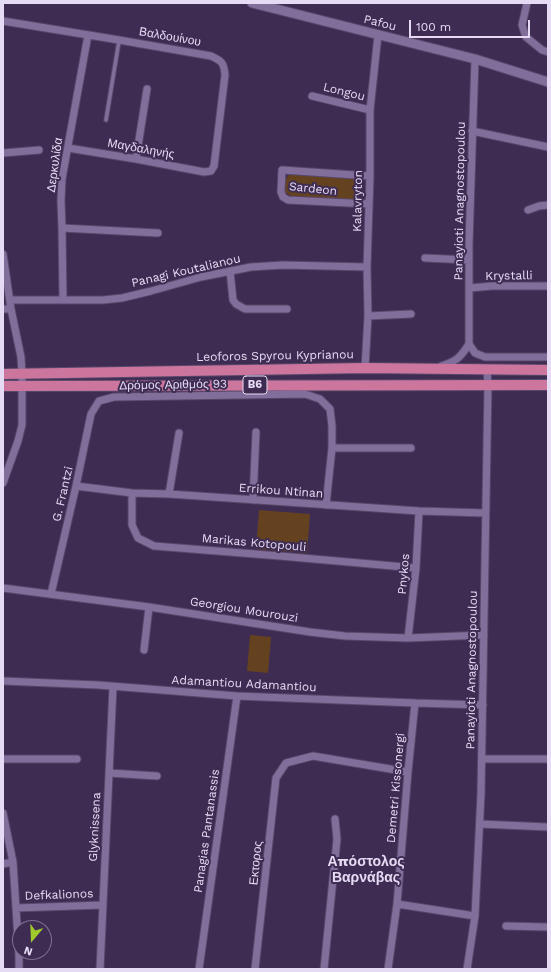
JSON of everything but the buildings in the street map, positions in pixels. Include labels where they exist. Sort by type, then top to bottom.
[{"type":"main road","name":"Pafou","points":[[252,3],[475,59],[548,82]]},
{"type":"main road","name":"Leoforos Spyrou Kyprianou","points":[[3,374],[365,368],[548,370]]},
{"type":"main road","name":"B6","points":[[3,386],[548,385]]},
{"type":"street","points":[[527,3],[522,25],[526,37],[542,50],[548,52]]},
{"type":"street","name":"Βαλδουίνου","points":[[3,21],[212,56],[220,60],[225,67],[225,75],[214,166],[210,171]]},
{"type":"street","name":"Δερκυλίδα","points":[[63,300],[62,179],[88,35]]},
{"type":"street","name":"Kalavryton","points":[[365,368],[368,316],[367,267],[370,176],[370,110],[378,35]]},
{"type":"street","name":"Panayioti Anagnostopoulou","points":[[469,344],[469,260],[475,59]]},
{"type":"street","points":[[136,159],[147,89]]},
{"type":"street","name":"Longou","points":[[312,96],[370,110]]},
{"type":"street","points":[[472,131],[548,148]]},
{"type":"street","name":"Μαγδαληνής","points":[[68,148],[204,172],[210,171]]},
{"type":"street","points":[[3,154],[39,150]]},
{"type":"street","name":"Sardeon","points":[[369,204],[288,200],[283,197],[280,192],[282,170],[370,176]]},
{"type":"street","points":[[528,210],[539,206],[548,205]]},
{"type":"street","points":[[62,228],[158,233]]},
{"type":"street","points":[[3,254],[11,309],[21,357],[22,374],[22,425],[18,441],[6,469],[3,483]]},
{"type":"street","points":[[425,258],[469,260]]},
{"type":"street","name":"Panagi Koutalianou","points":[[10,300],[103,300],[122,298],[201,277],[230,271],[283,265],[367,267]]},
{"type":"street","points":[[230,271],[233,300],[236,304],[244,309],[287,308]]},
{"type":"street","name":"Krystalli","points":[[470,288],[492,286],[548,286]]},
{"type":"street","points":[[3,309],[11,309]]},
{"type":"street","points":[[368,316],[411,314]]},
{"type":"street","points":[[431,369],[453,363],[461,356],[469,344],[475,353],[485,357],[548,358]]},
{"type":"street","name":"Panayioti Anagnostopoulou","points":[[467,969],[475,916],[480,824],[488,385],[487,370]]},
{"type":"street","name":"Δρόμος Αριθμός 93","points":[[99,401],[114,397],[305,394],[320,399],[330,409],[332,448]]},
{"type":"street","name":"G. Frantzi","points":[[51,594],[91,414],[99,401]]},
{"type":"street","points":[[253,500],[256,432]]},
{"type":"street","points":[[169,494],[179,433]]},
{"type":"street","points":[[326,505],[332,448],[411,448]]},
{"type":"street","name":"Errikou Ntinan","points":[[76,486],[132,493],[485,514]]},
{"type":"street","name":"Marikas Kotopouli","points":[[132,493],[132,525],[138,538],[154,546],[416,568]]},
{"type":"street","name":"Pnykos","points":[[408,638],[416,568],[419,511]]},
{"type":"street","name":"Georgiou Mourouzi","points":[[3,588],[149,607],[345,636],[408,638],[484,635]]},
{"type":"street","points":[[144,650],[149,607]]},
{"type":"street","name":"Adamantiou Adamantiou","points":[[3,681],[113,686],[237,696],[483,705]]},
{"type":"street","name":"Glyknissena","points":[[100,969],[113,686]]},
{"type":"street","name":"Panagias Pantanassis","points":[[199,969],[237,696]]},
{"type":"street","name":"Demetri Kissonergi","points":[[388,969],[397,904],[415,703]]},
{"type":"street","name":"Εκτορος","points":[[255,969],[276,778],[286,763],[313,756],[408,772]]},
{"type":"street","points":[[3,759],[77,759]]},
{"type":"street","points":[[482,759],[548,759]]},
{"type":"street","points":[[109,774],[157,776]]},
{"type":"street","points":[[3,813],[13,862],[19,969]]},
{"type":"street","points":[[324,969],[337,839],[335,819]]},
{"type":"street","points":[[480,824],[548,827]]},
{"type":"street","points":[[3,864],[13,862]]},
{"type":"street","points":[[397,904],[475,916]]},
{"type":"street","name":"Defkalionos","points":[[16,908],[103,905]]},
{"type":"street","points":[[506,926],[548,927]]},
{"type":"lane","points":[[106,120],[119,40]]},
{"type":"shaded area","points":[[290,174],[355,179],[360,185],[360,194],[353,200],[291,196],[285,192],[284,187]]},
{"type":"shaded area","points":[[259,510],[310,514],[307,553],[256,549]]},
{"type":"shaded area","points":[[250,635],[271,637],[268,673],[247,671]]},
{"type":"district","name":"Απόστολος Βαρνάβας","points":[[366,870]]}]
